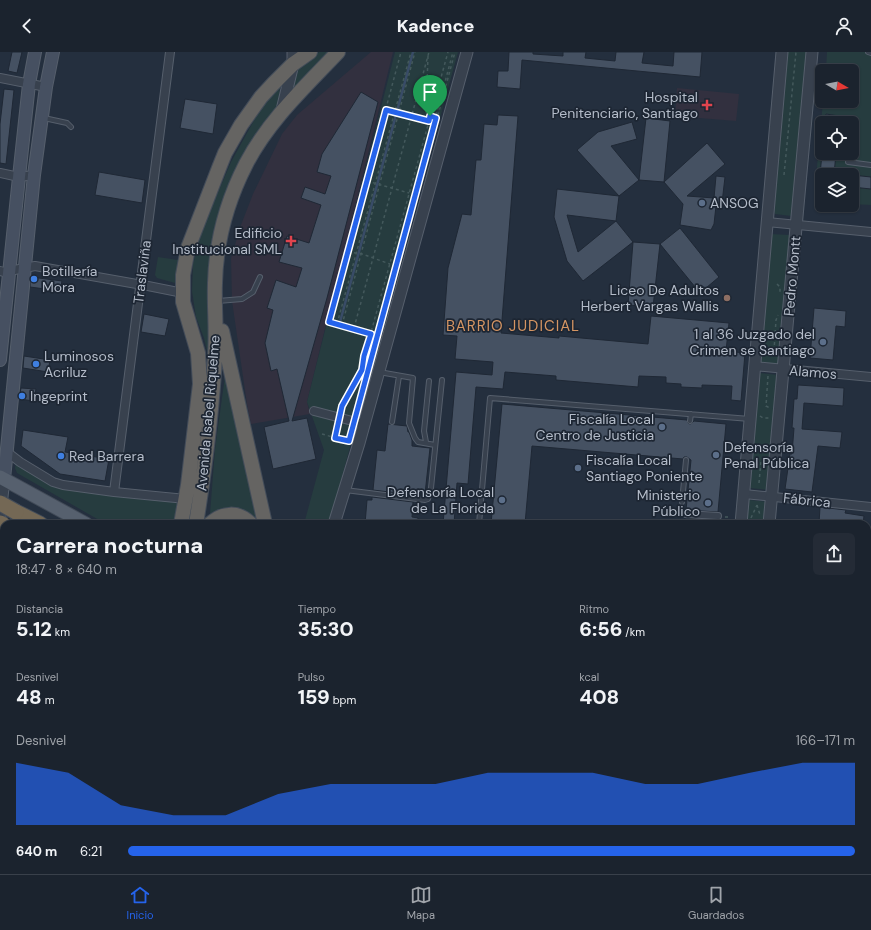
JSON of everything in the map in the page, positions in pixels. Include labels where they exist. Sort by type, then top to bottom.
[{"type":"highway","name":"Avenida Isabel Riquelme","points":[[182,520],[186,498],[200,384],[198,354],[185,311],[183,293],[184,266],[188,248],[225,153],[241,125],[253,107],[293,58],[310,52]]},
{"type":"highway","name":"Avenida Isabel Riquelme","points":[[196,520],[213,388],[216,342],[215,284],[218,250],[231,199],[253,152],[282,110],[338,52]]},
{"type":"highway","points":[[215,300],[263,520]]},
{"type":"highway","points":[[0,503],[32,520]]},
{"type":"highway","points":[[215,520],[227,514],[239,516],[245,520]]},
{"type":"main road","points":[[17,351],[1,355],[4,271],[19,177],[29,84],[35,52]]},
{"type":"main road","points":[[53,52],[46,87],[34,175],[7,452],[2,478],[79,520]]},
{"type":"street","name":"Traslaviña","points":[[114,492],[170,52]]},
{"type":"street","points":[[335,520],[345,490],[359,423],[379,372],[467,52]]},
{"type":"street","points":[[745,520],[744,494],[754,366],[782,52]]},
{"type":"street","name":"Pedro Montt","points":[[769,520],[772,497],[773,415],[783,369],[812,52]]},
{"type":"street","points":[[282,110],[293,58]]},
{"type":"street","points":[[0,78],[46,87]]},
{"type":"street","points":[[0,173],[19,177],[34,175]]},
{"type":"street","points":[[767,222],[871,232]]},
{"type":"street","points":[[4,271],[35,266],[183,293]]},
{"type":"street","name":"Alamos","points":[[754,366],[871,377]]},
{"type":"street","points":[[314,411],[359,423]]},
{"type":"street","points":[[7,452],[20,462],[53,482],[63,485],[114,492],[186,498]]},
{"type":"street","points":[[0,515],[2,478]]},
{"type":"street","name":"Fábrica","points":[[744,494],[871,507]]},
{"type":"street","points":[[686,514],[718,516]]},
{"type":"lane","points":[[42,117],[67,123],[71,127]]},
{"type":"lane","points":[[848,162],[871,165]]},
{"type":"lane","points":[[215,300],[222,302],[242,299],[253,292],[260,277]]},
{"type":"lane","points":[[379,372],[414,378],[409,423],[418,442],[426,442],[435,445]]},
{"type":"lane","points":[[392,422],[399,376]]},
{"type":"lane","points":[[345,490],[425,500],[428,499],[431,488],[442,380]]},
{"type":"lane","points":[[426,442],[424,431],[429,381]]},
{"type":"lane","points":[[479,520],[490,398],[750,420]]},
{"type":"lane","points":[[690,414],[690,421]]},
{"type":"lane","points":[[682,502],[686,460]]},
{"type":"path","points":[[371,334],[329,322],[402,52]]},
{"type":"path","points":[[342,325],[379,184],[411,52]]},
{"type":"path","points":[[337,324],[376,183],[415,52]]},
{"type":"path","points":[[429,52],[426,112],[428,116],[437,118]]},
{"type":"path","points":[[354,328],[429,52]]},
{"type":"path","points":[[335,438],[342,406],[362,370],[364,356],[448,52]]},
{"type":"path","points":[[359,423],[453,52]]},
{"type":"path","points":[[784,175],[796,52]]},
{"type":"path","points":[[386,110],[429,121]]},
{"type":"path","points":[[367,181],[409,193]]},
{"type":"path","points":[[348,252],[360,254],[390,264]]},
{"type":"path","points":[[778,284],[780,287],[780,298]]},
{"type":"path","points":[[774,354],[776,320],[780,310]]},
{"type":"path","points":[[766,406],[768,368]]},
{"type":"path","points":[[760,412],[763,418],[773,415],[770,407],[763,406]]},
{"type":"path","points":[[322,434],[352,442]]},
{"type":"path","points":[[348,446],[349,441]]},
{"type":"path","points":[[759,483],[761,461]]},
{"type":"path","points":[[747,520],[757,505],[760,516]]},
{"type":"path","points":[[726,517],[731,517]]},
{"type":"shaded area","name":"Edificio Institucional SML","points":[[371,52],[393,52],[307,402],[310,414],[251,424],[232,301],[231,258],[241,225],[253,194],[282,134],[297,115]]},
{"type":"shaded area","name":"Hospital Penitenciario, Santiago","points":[[677,88],[739,94],[736,121],[675,116]]},
{"type":"green space","points":[[319,52],[329,52],[292,91],[298,68]]},
{"type":"green space","points":[[395,52],[458,52],[330,520],[305,520],[324,450],[307,402]]},
{"type":"green space","points":[[788,52],[808,52],[793,215],[791,216],[775,214],[774,211]]},
{"type":"green space","points":[[827,52],[871,52],[871,205],[859,204],[859,168],[817,168],[818,160],[859,160],[859,116],[822,116],[822,108],[859,108],[859,64],[826,64]]},
{"type":"green space","points":[[280,85],[279,105],[233,176],[211,367],[204,338],[196,317],[192,291],[193,264],[203,227],[231,162],[258,113]]},
{"type":"green space","points":[[770,234],[790,235],[778,364],[759,362]]},
{"type":"green space","points":[[158,257],[178,260],[175,283],[157,278],[155,275]]},
{"type":"green space","points":[[760,373],[779,375],[769,490],[750,488]]},
{"type":"green space","points":[[225,376],[260,520],[251,520],[235,510],[229,509],[217,510],[210,514],[215,449]]},
{"type":"green space","points":[[16,463],[60,487],[178,501],[174,520],[99,520],[17,473],[15,468]]},
{"type":"green space","points":[[749,500],[769,502],[767,520],[746,520]]},
{"type":"building","points":[[12,52],[22,52],[17,73],[8,71]]},
{"type":"building","points":[[509,52],[533,52],[533,54],[563,56],[563,52],[586,52],[585,58],[615,61],[616,52],[644,52],[642,63],[673,66],[674,52],[702,52],[700,77],[522,60],[520,89],[497,87],[498,71],[508,71]]},
{"type":"building","points":[[4,89],[14,90],[6,164],[0,163],[0,124]]},
{"type":"building","points":[[361,92],[378,102],[327,298],[292,421],[307,418],[316,459],[273,469],[264,427],[289,421],[277,369],[271,371],[265,343],[273,310],[267,308],[276,280],[296,287],[302,268],[279,262],[287,236],[309,243],[321,205],[301,198],[305,187],[325,194],[331,176],[317,172],[322,154]]},
{"type":"building","points":[[185,99],[217,104],[213,134],[180,128]]},
{"type":"building","points":[[826,114],[839,116],[826,116]]},
{"type":"building","points":[[498,115],[518,116],[501,333],[559,338],[559,336],[648,344],[651,316],[729,323],[726,351],[745,353],[741,401],[731,400],[732,386],[702,385],[702,388],[681,387],[681,384],[666,383],[666,377],[639,376],[638,387],[556,380],[556,376],[505,372],[503,389],[476,387],[468,484],[457,483],[454,520],[443,520],[456,372],[492,375],[493,362],[455,359],[457,336],[443,335],[448,268],[462,214],[471,215],[476,160],[481,160],[484,124],[497,125]]},
{"type":"building","points":[[646,118],[670,121],[664,182],[639,180]]},
{"type":"building","points":[[632,122],[637,139],[611,146],[639,180],[619,196],[577,150],[598,132]]},
{"type":"building","points":[[707,143],[725,164],[687,196],[714,198],[716,176],[725,177],[722,203],[716,206],[714,224],[711,230],[680,225],[683,204],[664,182]]},
{"type":"building","points":[[821,160],[835,160],[835,168],[821,168]]},
{"type":"building","points":[[99,172],[145,180],[142,203],[95,195]]},
{"type":"building","points":[[859,176],[871,177],[871,189],[859,188]]},
{"type":"building","points":[[557,189],[619,196],[616,221],[633,242],[583,281],[567,261],[554,217]],"holes":[[[567,215],[616,221],[578,252]]]},
{"type":"building","points":[[680,228],[719,277],[700,293],[660,244]]},
{"type":"building","points":[[633,242],[660,244],[653,307],[628,305]]},
{"type":"building","points":[[31,277],[62,281],[60,291],[30,287]]},
{"type":"building","name":"1 al 36 Juzgado del Crimen se Santiago","points":[[814,308],[846,311],[845,327],[836,326],[833,360],[810,358]]},
{"type":"building","points":[[144,314],[169,319],[165,336],[141,332]]},
{"type":"building","name":"Luminosos Acriluz","points":[[24,356],[50,360],[48,372],[23,368]]},
{"type":"building","points":[[798,385],[844,388],[843,406],[804,403],[802,429],[842,432],[840,448],[818,446],[812,492],[785,489],[790,454],[792,454],[794,399],[797,399]]},
{"type":"building","points":[[21,388],[36,389],[34,401],[19,399]]},
{"type":"building","points":[[502,404],[687,420],[690,424],[694,421],[726,424],[718,512],[686,510],[691,460],[687,457],[684,457],[683,459],[532,446],[525,520],[491,520]]},
{"type":"building","points":[[388,424],[407,426],[412,440],[412,446],[430,448],[425,494],[414,492],[414,495],[373,490],[377,450],[385,451]]},
{"type":"building","name":"Red Barrera","points":[[23,430],[68,437],[65,452],[109,459],[105,481],[60,474],[21,446]]},
{"type":"building","points":[[372,497],[413,502],[412,517],[418,518],[418,520],[365,520],[367,500],[372,500]]},
{"type":"building","points":[[820,507],[846,510],[845,513],[864,516],[864,520],[819,520]]},
{"type":"building","points":[[685,518],[717,520],[685,520]]},
{"type":"waterway","points":[[340,322],[413,52]]},
{"type":"place","name":"Hospital Penitenciario, Santiago","points":[[707,105]]},
{"type":"place","name":"ANSOG","points":[[702,203]]},
{"type":"place","name":"Edificio Institucional SML","points":[[291,241]]},
{"type":"place","name":"Botillería Mora","points":[[34,279]]},
{"type":"place","name":"Liceo De Adultos Herbert Vargas Wallis","points":[[727,298]]},
{"type":"place","name":"1 al 36 Juzgado del Crimen se Santiago","points":[[823,342]]},
{"type":"place","name":"Luminosos Acriluz","points":[[36,364]]},
{"type":"place","name":"Ingeprint","points":[[22,396]]},
{"type":"place","name":"Fiscalía Local Centro de Justicia","points":[[662,427]]},
{"type":"place","name":"Defensoría Penal Pública","points":[[716,455]]},
{"type":"place","name":"Red Barrera","points":[[61,456]]},
{"type":"place","name":"Fiscalía Local Santiago Poniente","points":[[578,468]]},
{"type":"place","name":"Defensoría Local de La Florida","points":[[502,500]]},
{"type":"place","name":"Ministerio Público","points":[[708,503]]},
{"type":"district","name":"BARRIO JUDICIAL","points":[[513,326]]},
{"type":"route","points":[[386,110],[429,121],[430,116],[436,118],[349,441],[335,438],[342,406],[360,375],[367,343],[371,334],[329,322],[386,110]]}]
